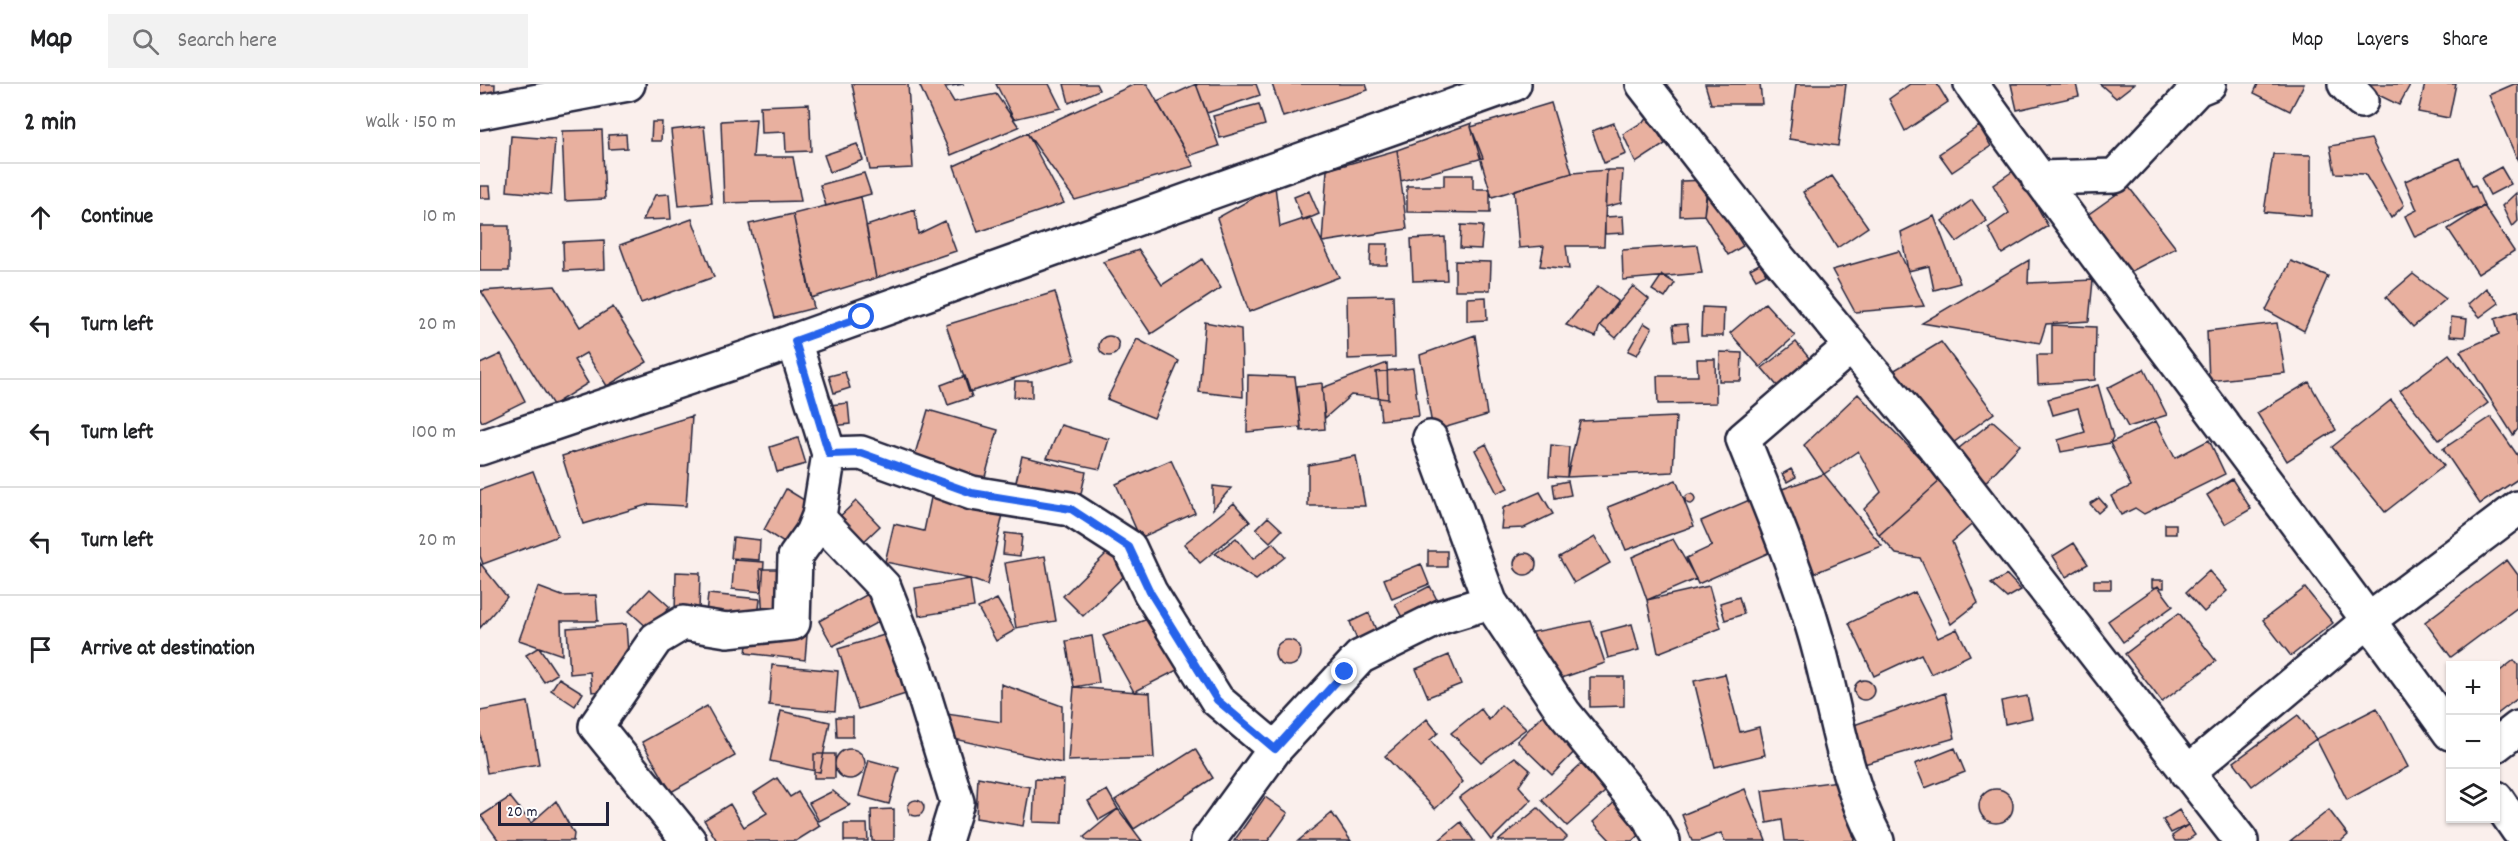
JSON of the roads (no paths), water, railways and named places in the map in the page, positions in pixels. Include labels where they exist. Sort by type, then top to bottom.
[{"type":"street","points":[[480,448],[795,341],[1514,84]]},
{"type":"street","points":[[1643,84],[1775,255],[1939,452],[2241,841]]},
{"type":"street","points":[[1971,84],[2038,178],[2446,726]]},
{"type":"street","points":[[2038,178],[2115,176],[2197,89],[2209,84]]},
{"type":"street","points":[[480,112],[614,85]]},
{"type":"street","points":[[689,841],[596,726],[657,639],[683,623],[727,630],[793,623],[795,557],[812,533],[819,516],[829,454],[795,341]]},
{"type":"street","points":[[1851,346],[1743,439],[1790,557],[1815,633],[1839,735],[1868,825],[1877,841]]},
{"type":"street","points":[[1430,438],[1490,602],[1564,713],[1648,816],[1663,841]]},
{"type":"street","points":[[829,454],[861,453],[972,493],[1071,509],[1129,547],[1150,592],[1217,700],[1275,749]]},
{"type":"street","points":[[2187,773],[2369,620],[2518,508]]},
{"type":"street","points":[[819,516],[884,587],[916,669],[957,802],[945,841]]},
{"type":"street","points":[[1208,841],[1275,749],[1359,657],[1441,617],[1490,602]]},
{"type":"street","points":[[2500,742],[2518,728]]},
{"type":"street","points":[[2500,804],[2518,830]]}]
